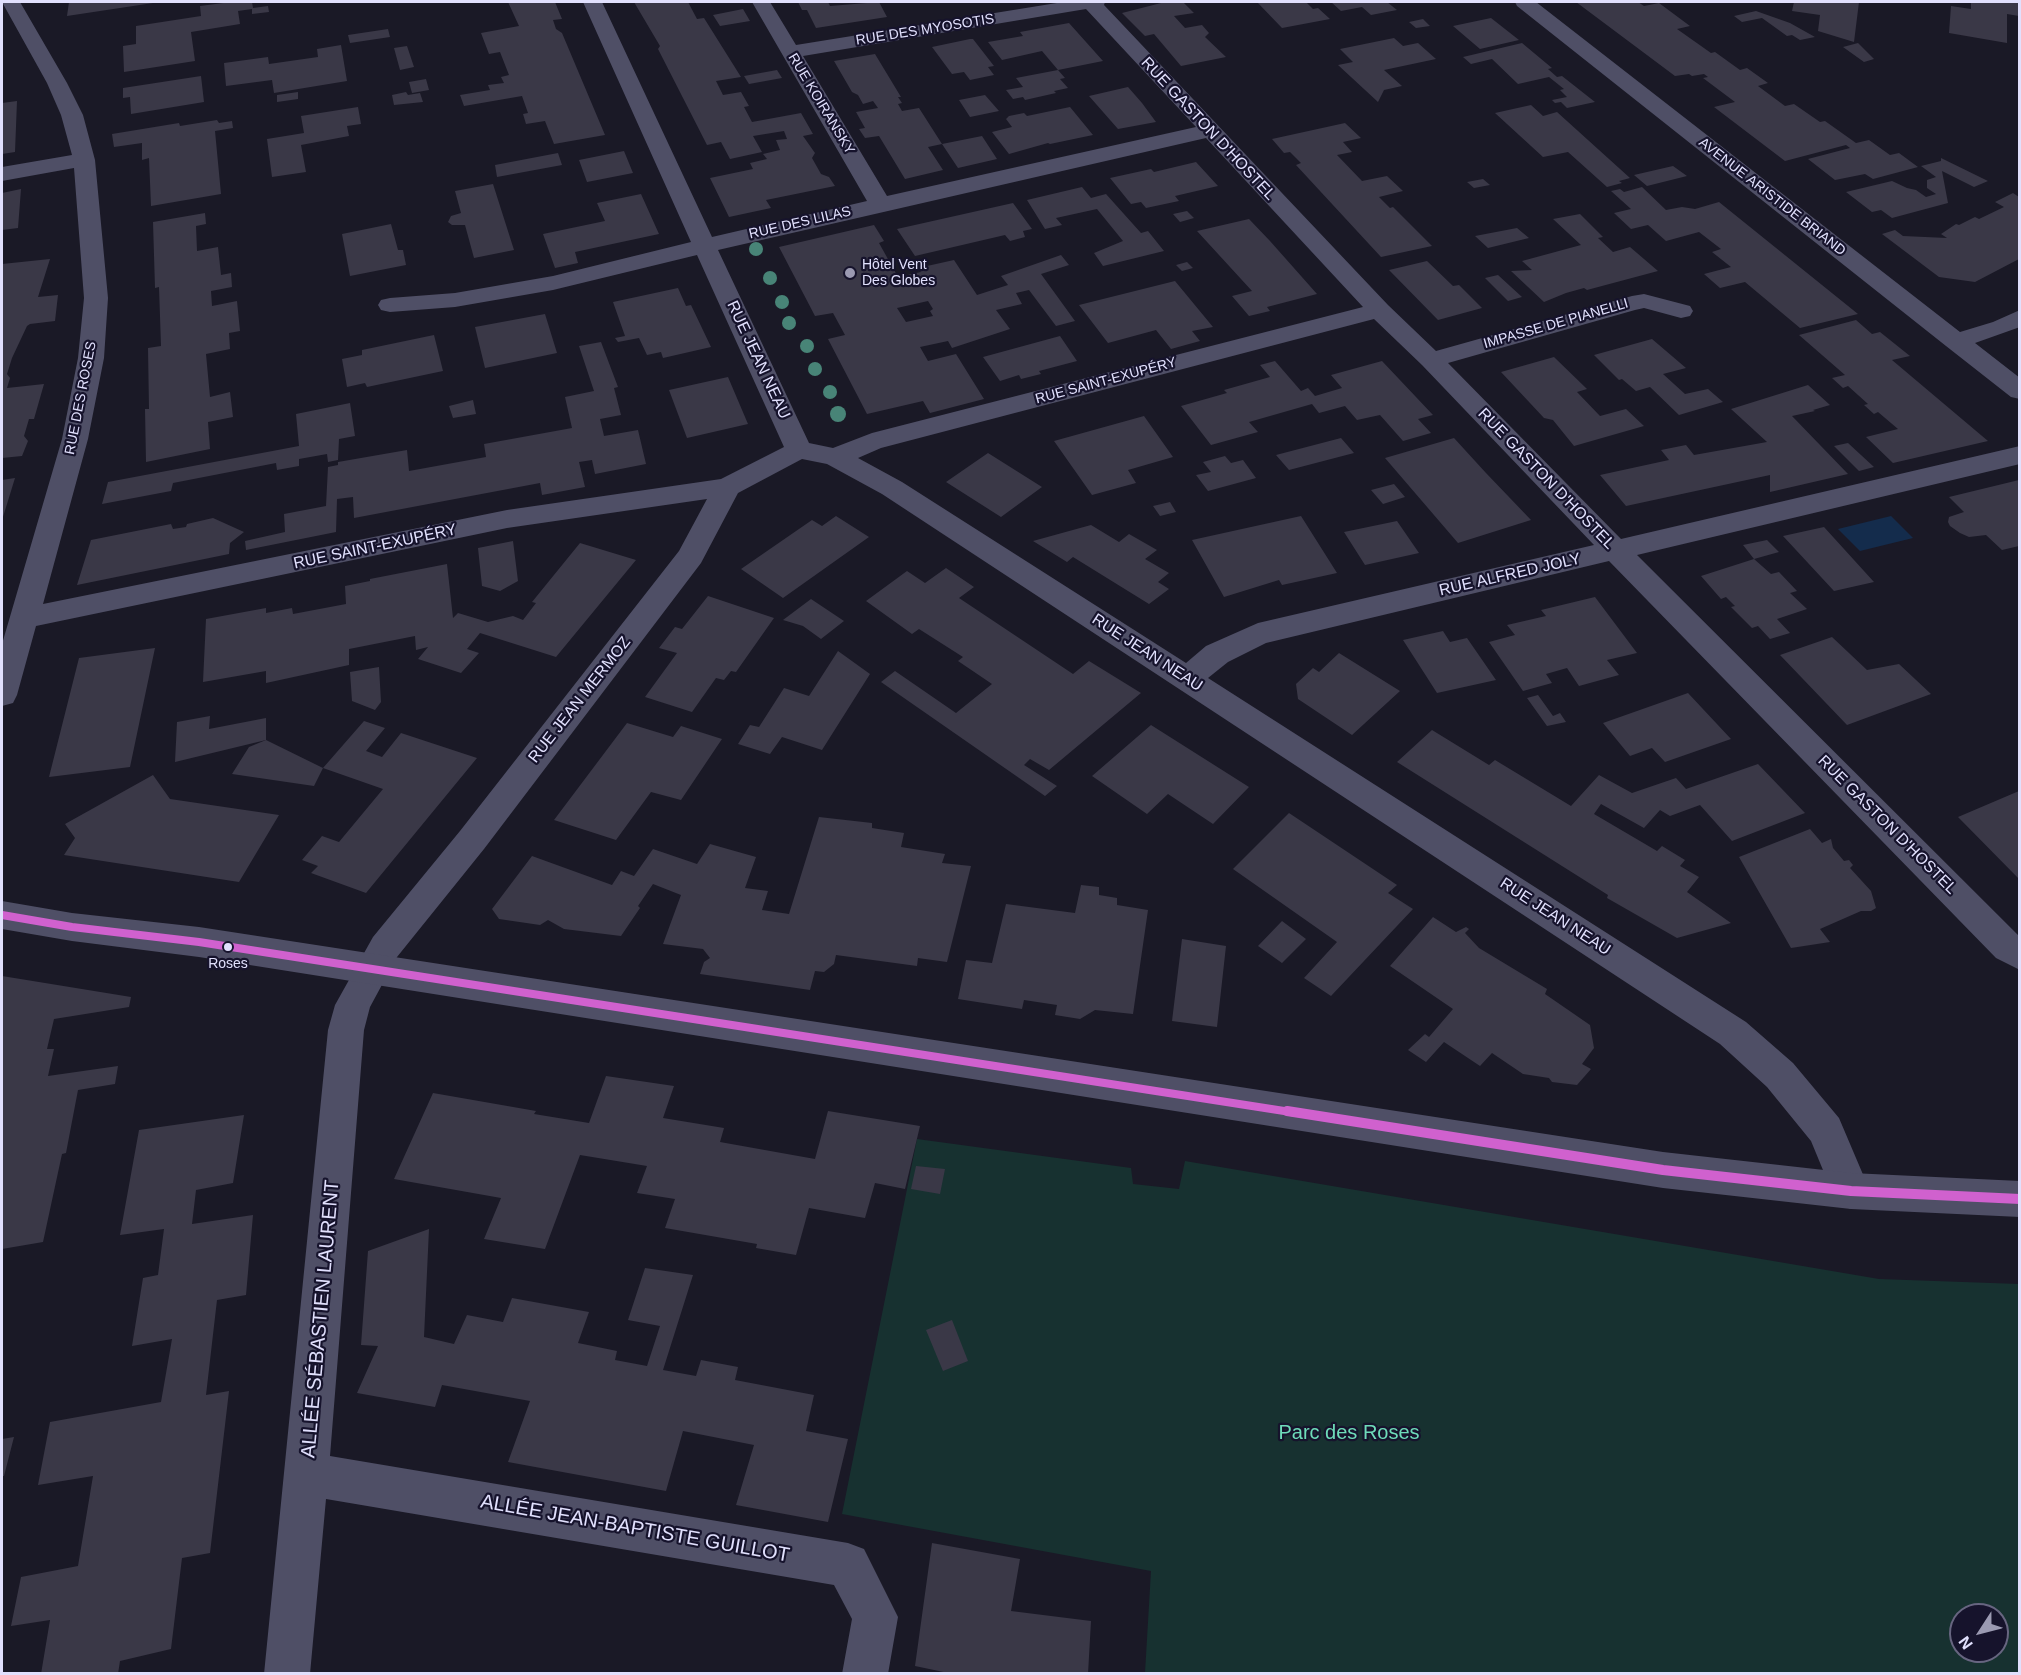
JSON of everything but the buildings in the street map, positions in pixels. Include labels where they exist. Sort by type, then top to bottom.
[{"type":"street","name":"RUE JEAN NEAU","points":[[592,2],[799,450],[835,457],[892,488],[1733,1033],[1780,1075],[1826,1130],[1851,1191]]},
{"type":"street","name":"RUE KOIRANSKY","points":[[761,2],[881,206]]},
{"type":"street","name":"RUE DES MYOSOTIS","points":[[790,52],[1093,2]]},
{"type":"street","name":"RUE GASTON D'HOSTEL","points":[[1093,2],[1209,131],[1379,310],[1431,360],[1615,550],[2014,952]]},
{"type":"street","name":"AVENUE ARISTIDE BRIAND","points":[[1524,2],[2019,391]]},
{"type":"street","name":"RUE DES ROSES","points":[[2,695],[75,439],[91,358],[96,298],[84,160],[72,115],[57,83],[12,16]]},
{"type":"street","name":"RUE DES LILAS","points":[[390,305],[455,300],[553,283],[705,245],[1209,131]]},
{"type":"street","points":[[2,174],[84,160]]},
{"type":"street","name":"IMPASSE DE PIANELLI","points":[[1431,360],[1632,303],[1644,301],[1681,310]]},
{"type":"street","name":"RUE SAINT-EXUPÉRY","points":[[835,457],[872,442],[1379,310]]},
{"type":"street","points":[[1955,341],[2002,327],[2019,317]]},
{"type":"street","points":[[727,487],[799,450]]},
{"type":"street","name":"RUE ALFRED JOLY","points":[[1187,679],[1217,654],[1258,634],[2019,455]]},
{"type":"street","name":"RUE SAINT-EXUPÉRY","points":[[24,618],[507,519],[727,487]]},
{"type":"street","name":"RUE JEAN MERMOZ","points":[[371,969],[384,947],[472,840],[691,556],[727,487]]},
{"type":"street","points":[[2,915],[72,927],[199,942],[1663,1170],[1851,1191],[2019,1199]]},
{"type":"street","name":"ALLÉE SÉBASTIEN LAURENT","points":[[287,1674],[346,1030],[353,1005],[371,969]]},
{"type":"street","name":"ALLÉE JEAN-BAPTISTE GUILLOT","points":[[307,1474],[848,1565],[875,1617],[866,1674]]},
{"type":"green space","name":"Parc des Roses","points":[[917,1139],[1131,1168],[1133,1184],[1179,1189],[1185,1161],[1879,1279],[2019,1284],[2019,1673],[1145,1673],[1151,1571],[842,1514]]},
{"type":"water","points":[[1891,516],[1913,538],[1860,551],[1838,529]]},
{"type":"transit line","points":[[2,915],[72,927],[199,942],[1663,1170],[1851,1191],[2020,1199]]},
{"type":"place","name":"Hôtel Vent Des Globes","points":[[850,273]]},
{"type":"place","name":"Roses","points":[[228,947]]}]
